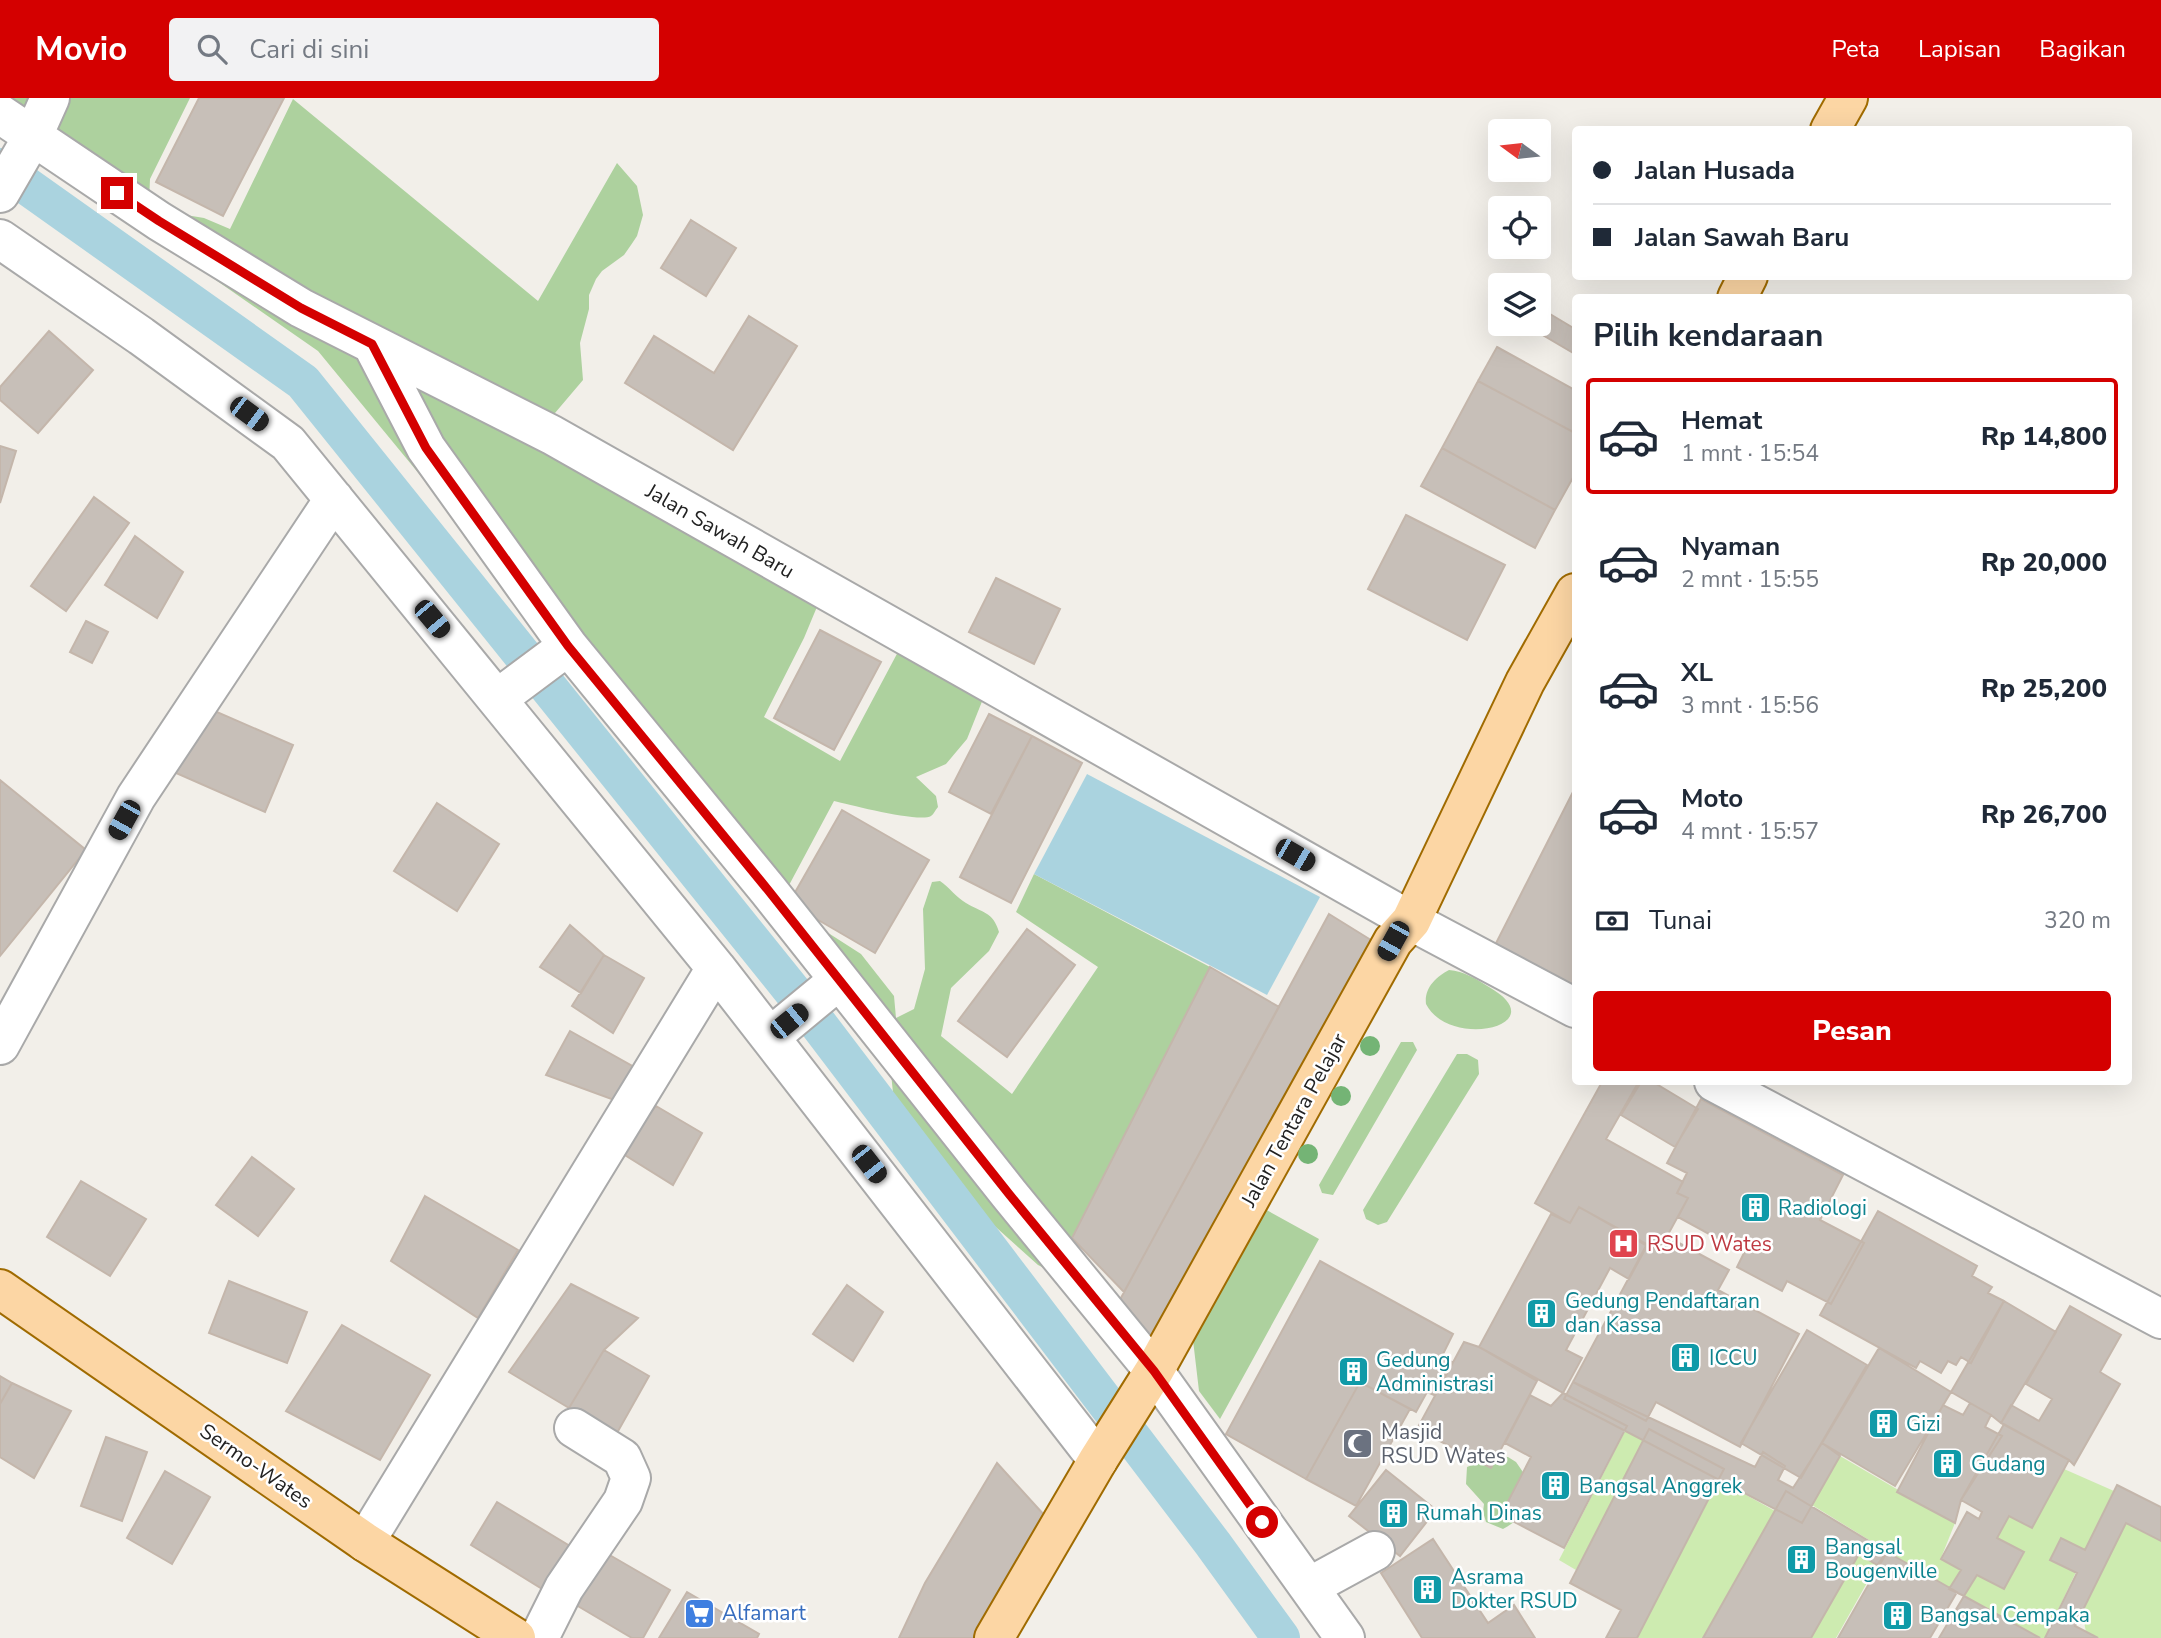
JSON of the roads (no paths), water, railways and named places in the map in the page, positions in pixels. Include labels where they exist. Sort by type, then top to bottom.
[{"type":"main road","points":[[1832,126],[1848,98]]},
{"type":"main road","name":"Jalan Tentara Pelajar","points":[[994,1638],[1144,1386],[1393,941],[1411,921],[1525,682],[1572,598]]},
{"type":"main road","name":"Sermo-Wates","points":[[0,1289],[365,1542],[516,1638]]},
{"type":"street","points":[[0,193],[50,98]]},
{"type":"street","name":"Jalan Sawah Baru","points":[[0,114],[26,146],[159,221],[301,308],[564,442],[1411,921],[1572,1006]]},
{"type":"street","points":[[0,239],[151,343],[288,443],[504,694],[716,968],[779,1029],[1102,1455]]},
{"type":"street","points":[[372,344],[426,448],[561,652],[831,987],[1144,1386],[1309,1587],[1345,1638]]},
{"type":"street","points":[[0,1045],[136,797],[334,499]]},
{"type":"street","points":[[504,694],[561,652]]},
{"type":"street","points":[[365,1542],[716,968]]},
{"type":"street","points":[[779,1029],[831,987]]},
{"type":"street","points":[[1720,1085],[2161,1318]]},
{"type":"street","points":[[539,1638],[564,1588],[622,1502],[631,1478],[622,1458],[574,1429]]},
{"type":"street","points":[[1309,1587],[1375,1551]]},
{"type":"water","points":[[1087,774],[1320,897],[1267,995],[1034,874]]},
{"type":"waterway","points":[[0,167],[303,382],[806,1008],[1213,1544],[1281,1638]]},
{"type":"place","name":"Radiologi","points":[[1755,1208]]},
{"type":"place","name":"RSUD Wates","points":[[1624,1244]]},
{"type":"place","name":"Gedung Pendaftaran dan Kassa","points":[[1542,1313]]},
{"type":"place","name":"ICCU","points":[[1686,1358]]},
{"type":"place","name":"Gedung Administrasi","points":[[1353,1372]]},
{"type":"place","name":"Gizi","points":[[1883,1424]]},
{"type":"place","name":"Masjid RSUD Wates","points":[[1358,1444]]},
{"type":"place","name":"Gudang","points":[[1948,1464]]},
{"type":"place","name":"Bangsal Anggrek","points":[[1556,1486]]},
{"type":"place","name":"Rumah Dinas","points":[[1393,1513]]},
{"type":"place","name":"Bangsal Bougenville","points":[[1802,1559]]},
{"type":"place","name":"Asrama Dokter RSUD","points":[[1428,1589]]},
{"type":"place","name":"Alfamart","points":[[699,1613]]},
{"type":"place","name":"Bangsal Cempaka","points":[[1897,1615]]}]
